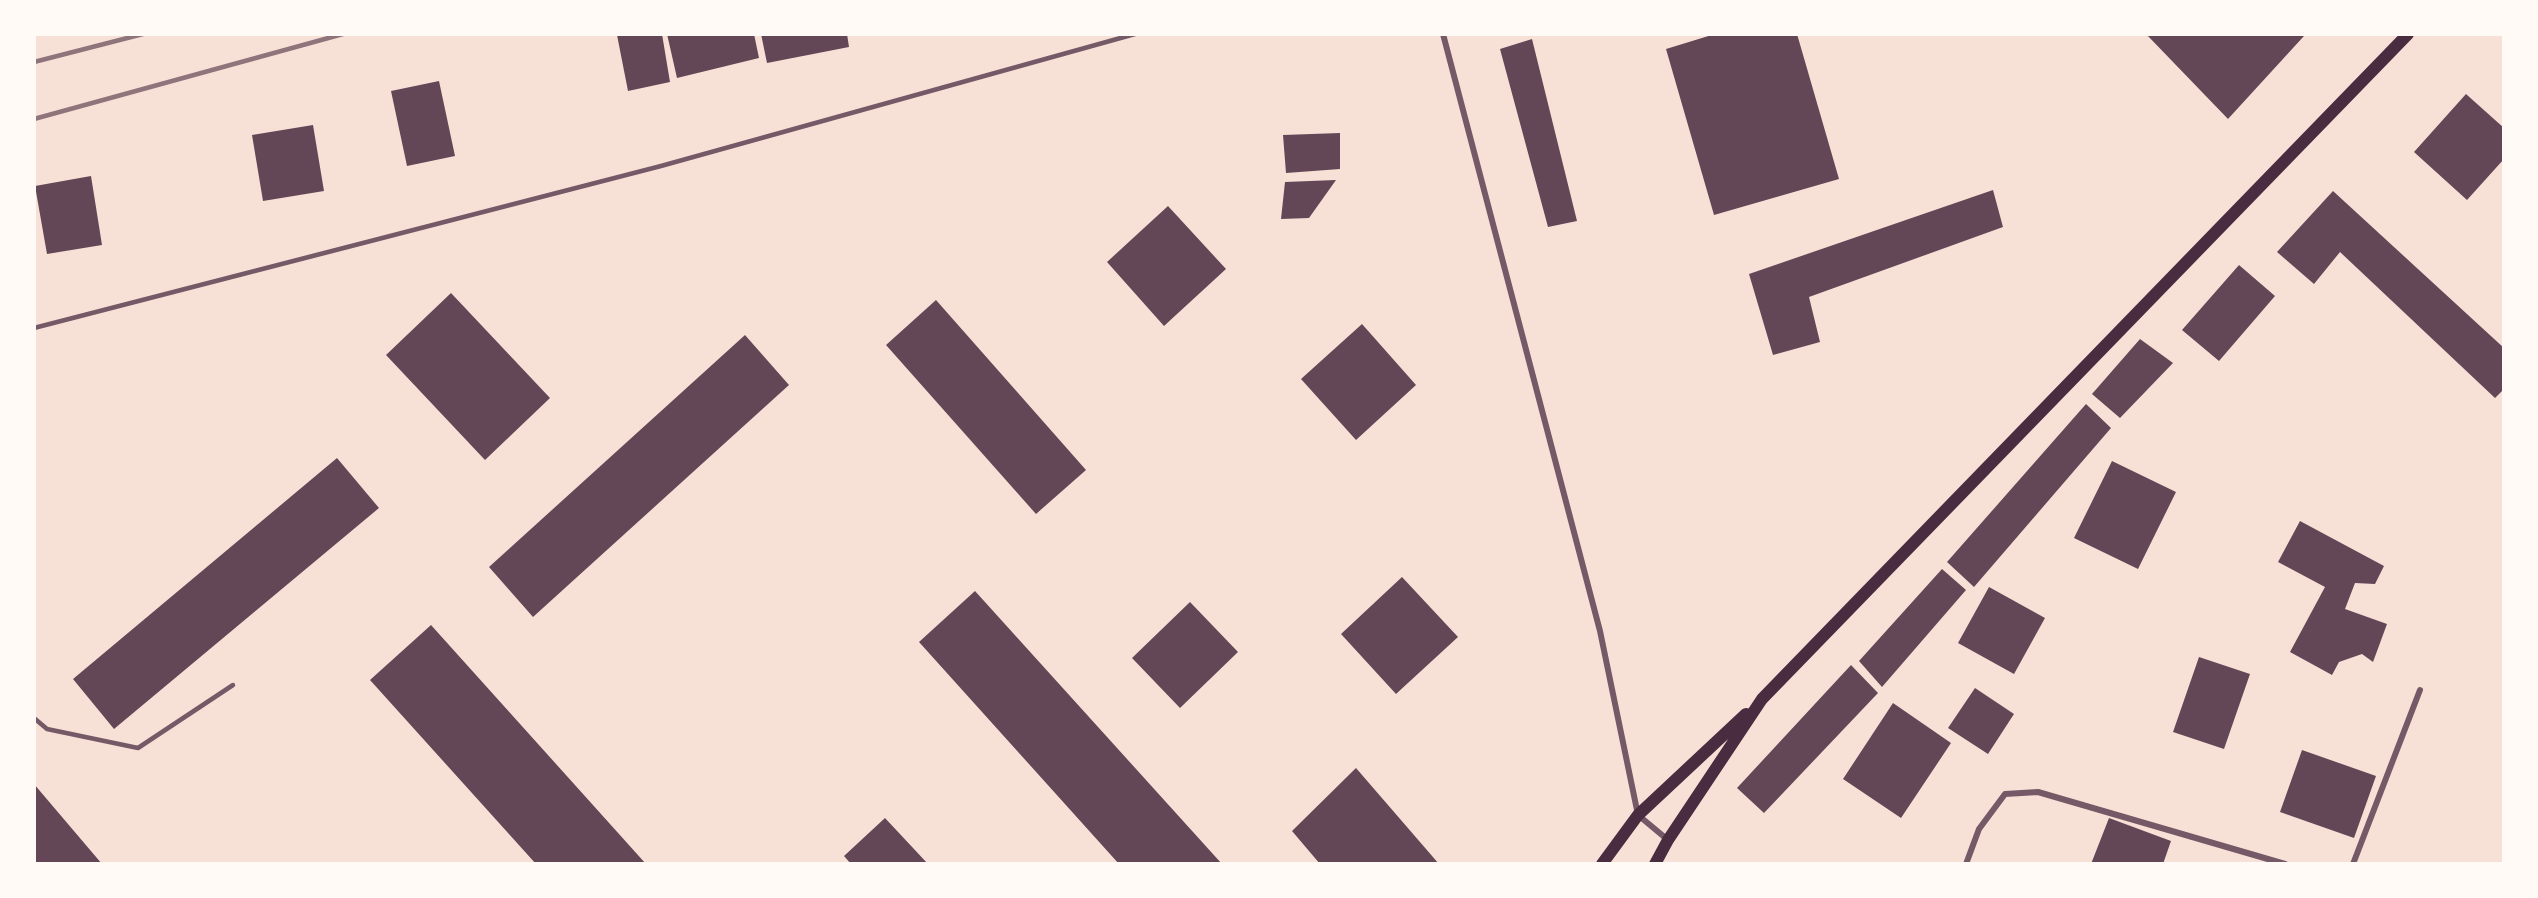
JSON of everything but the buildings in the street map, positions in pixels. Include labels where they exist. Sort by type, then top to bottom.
[{"type":"main road","points":[[1602,864],[1638,815],[1762,699],[2408,34]]},
{"type":"main road","points":[[1655,864],[1668,840],[1762,699]]},
{"type":"street","points":[[1443,34],[1600,631],[1638,815],[1668,840]]},
{"type":"street","points":[[2353,864],[2420,690]]},
{"type":"street","points":[[1966,864],[1979,829],[2005,794],[2038,792],[2285,864]]},
{"type":"lane","points":[[34,328],[661,166],[1135,34]]},
{"type":"lane","points":[[34,718],[46,729],[138,748],[233,685]]},
{"type":"railway","points":[[34,62],[143,34]]},
{"type":"railway","points":[[34,119],[343,34]]}]
